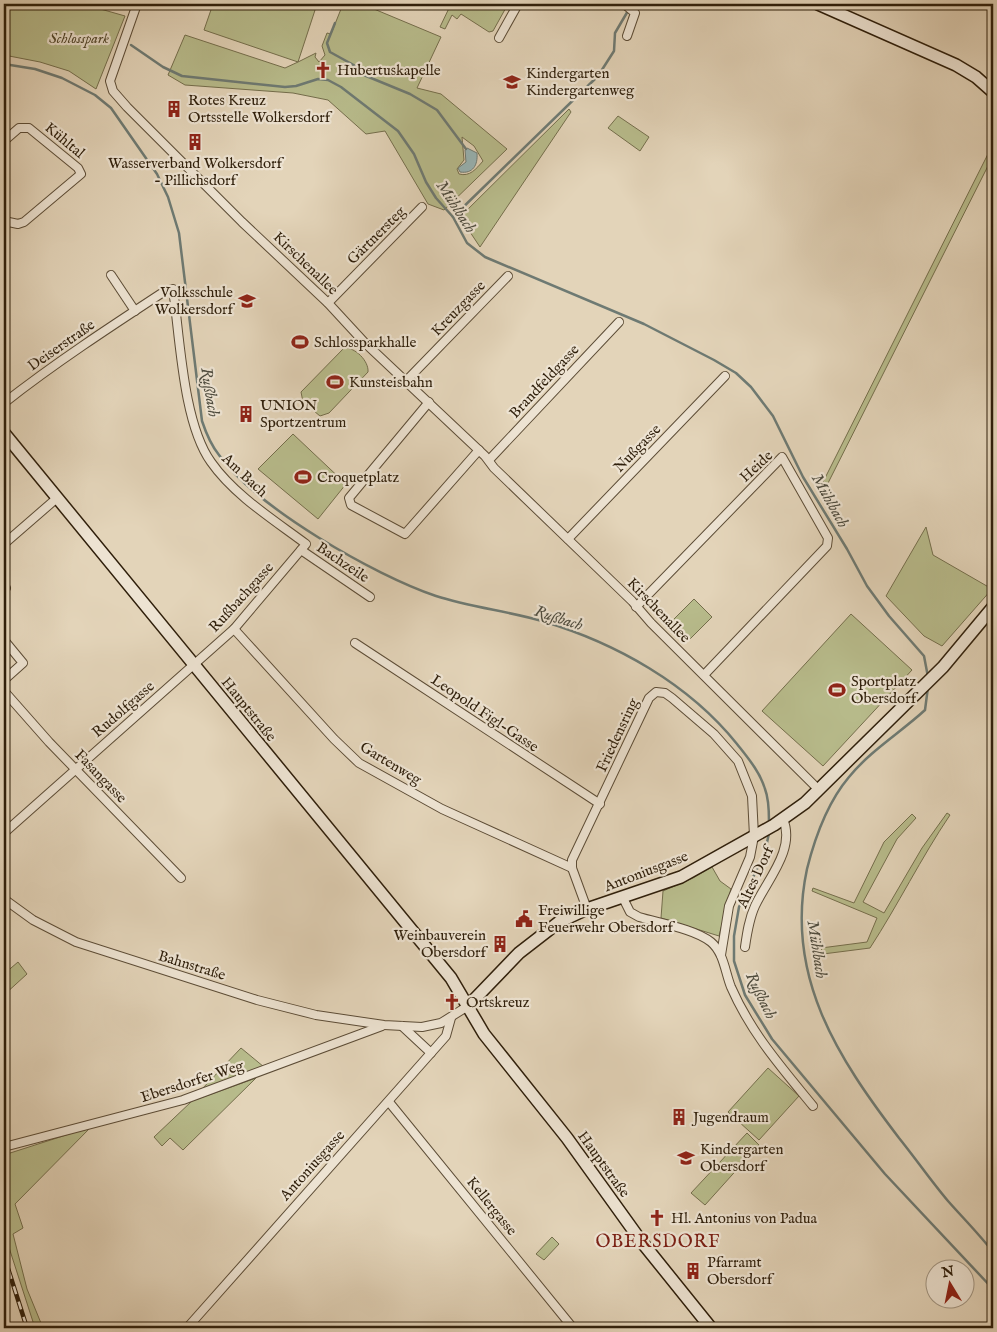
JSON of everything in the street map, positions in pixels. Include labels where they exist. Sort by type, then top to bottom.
[{"type":"main road","points":[[818,4],[956,65],[976,77],[993,92]]},
{"type":"main road","name":"Hauptstraße","points":[[4,433],[451,978],[484,1034],[566,1138],[641,1240],[711,1328]]},
{"type":"main road","name":"Antoniusgasse","points":[[471,1011],[532,942],[559,922],[587,909],[624,898],[681,876],[779,822],[819,790],[935,675],[993,607]]},
{"type":"street","name":"Kirschenallee","points":[[137,4],[110,81],[111,86],[162,144],[328,303],[364,342],[479,450],[494,468],[568,539],[819,790]]},
{"type":"street","points":[[499,38],[518,4]]},
{"type":"street","points":[[624,4],[633,10],[634,17],[626,36]]},
{"type":"street","name":"Kühltal","points":[[4,141],[19,128],[29,128],[83,173],[24,222],[18,224],[4,221]]},
{"type":"street","name":"Gärtnersteg","points":[[328,303],[422,207]]},
{"type":"street","points":[[111,275],[135,311]]},
{"type":"street","name":"Kreuzgasse","points":[[406,382],[508,276]]},
{"type":"street","name":"Deiserstraße","points":[[4,403],[49,369],[135,311],[165,291],[174,289]]},
{"type":"street","name":"Am Bach","points":[[174,289],[189,406],[196,434],[205,454],[222,476],[239,492],[304,547]]},
{"type":"street","name":"Brandfeldgasse","points":[[488,460],[618,322]]},
{"type":"street","name":"Nußgasse","points":[[568,539],[725,376]]},
{"type":"street","points":[[429,402],[349,498],[351,505],[405,534],[479,450]]},
{"type":"street","name":"Heide","points":[[636,607],[782,457],[828,538],[827,546],[704,675]]},
{"type":"street","points":[[4,544],[57,498]]},
{"type":"street","name":"Bachzeile","points":[[304,547],[370,597]]},
{"type":"street","name":"Rußbachgasse","points":[[194,666],[234,629],[304,547]]},
{"type":"street","points":[[4,585],[6,588],[4,591]]},
{"type":"street","name":"Gartenweg","points":[[234,629],[334,740],[359,763],[442,809],[572,868]]},
{"type":"street","points":[[4,640],[23,663],[4,680]]},
{"type":"street","name":"Leopold Figl-Gasse","points":[[355,643],[600,804]]},
{"type":"street","name":"Rudolfgasse","points":[[4,833],[194,666]]},
{"type":"street","name":"Fasangasse","points":[[4,691],[181,878]]},
{"type":"street","name":"Friedensring","points":[[572,868],[572,860],[653,693],[660,692],[672,698],[697,718],[738,761],[752,796],[756,835]]},
{"type":"street","name":"Altes Dorf","points":[[745,947],[754,906],[777,866],[784,849],[786,833],[779,822]]},
{"type":"street","points":[[720,955],[729,906],[750,857],[756,835]]},
{"type":"street","points":[[572,868],[587,909]]},
{"type":"street","points":[[624,898],[630,912],[639,917],[703,937],[712,944],[720,955],[736,999],[762,1045],[813,1106]]},
{"type":"street","name":"Bahnstraße","points":[[4,899],[57,933],[107,953],[258,1000],[316,1015],[384,1025],[433,1025],[451,1018]]},
{"type":"street","points":[[451,1018],[471,1011]]},
{"type":"street","name":"Antoniusgasse","points":[[187,1328],[446,1036],[451,1018]]},
{"type":"street","name":"Ebersdorfer Weg","points":[[4,1147],[183,1100],[384,1025]]},
{"type":"street","points":[[402,1026],[431,1053]]},
{"type":"street","name":"Kellergasse","points":[[389,1102],[573,1328]]},
{"type":"green space","name":"Schlosspark","points":[[4,4],[83,4],[125,16],[96,89],[69,71],[40,62],[4,55]]},
{"type":"green space","points":[[213,4],[317,4],[298,62],[204,30]]},
{"type":"green space","points":[[343,4],[362,4],[441,37],[417,88],[441,94],[507,149],[444,210],[428,204],[385,131],[366,134],[328,100],[293,93],[185,85],[168,75],[185,35],[285,68],[316,53],[315,57],[319,62],[325,55],[322,46],[327,33],[331,34]],"holes":[[[462,137],[474,146],[483,161],[470,173],[459,174],[457,169],[464,160]]]},
{"type":"green space","points":[[451,4],[508,4],[493,31],[489,32],[461,14],[457,19],[452,15],[445,29],[440,27]]},
{"type":"green space","points":[[569,109],[571,112],[480,247],[460,217]]},
{"type":"green space","points":[[618,116],[649,137],[640,151],[608,128]]},
{"type":"green space","points":[[993,144],[993,156],[824,491],[821,486]]},
{"type":"green space","name":"Kunsteisbahn","points":[[344,348],[357,352],[364,359],[368,372],[329,413],[320,416],[303,402],[301,392]]},
{"type":"green space","name":"Croquetplatz","points":[[293,434],[346,484],[318,519],[258,469]]},
{"type":"green space","points":[[926,527],[933,555],[992,589],[942,646],[924,636],[886,596]]},
{"type":"green space","points":[[694,599],[712,617],[685,644],[667,626]]},
{"type":"green space","name":"Sportplatz Obersdorf","points":[[851,614],[912,670],[823,766],[762,711]]},
{"type":"green space","points":[[947,813],[950,815],[870,948],[823,954],[821,948],[867,942],[877,918],[812,891],[813,888],[854,903],[884,842],[912,814],[916,818],[897,839],[863,902],[884,913],[922,848]]},
{"type":"green space","points":[[712,867],[720,881],[731,889],[719,936],[661,918],[663,891],[693,878]]},
{"type":"green space","points":[[18,962],[27,974],[4,995],[4,974]]},
{"type":"green space","points":[[241,1048],[264,1067],[202,1089]]},
{"type":"green space","points":[[768,1068],[799,1096],[759,1140],[728,1112]]},
{"type":"green space","points":[[256,1078],[183,1150],[170,1138],[162,1146],[154,1137],[192,1101]]},
{"type":"green space","points":[[91,1127],[15,1204],[23,1228],[13,1234],[27,1289],[43,1328],[35,1328],[4,1232],[4,1155]]},
{"type":"green space","points":[[747,1133],[759,1145],[705,1205],[691,1193]]},
{"type":"green space","points":[[552,1237],[559,1244],[544,1260],[536,1254]]},
{"type":"water","points":[[467,148],[477,153],[477,161],[474,168],[468,172],[460,172],[458,168],[466,162],[465,150]]},
{"type":"waterway","points":[[453,217],[598,76],[614,51],[615,33],[632,4]]},
{"type":"waterway","points":[[335,23],[327,43],[330,52],[362,70],[362,74]]},
{"type":"waterway","name":"Mühlbach","points":[[131,45],[163,67],[182,76],[285,87],[296,86],[318,79],[328,80],[341,87],[398,131],[414,154],[426,182],[436,198],[453,217],[467,243],[485,257],[644,324],[736,373],[751,387],[773,416],[803,477],[867,586],[889,616],[924,656],[928,677]]},
{"type":"waterway","name":"Rußbach","points":[[4,64],[35,69],[62,78],[95,95],[111,108],[157,174],[168,197],[179,233],[202,421],[219,455],[237,475],[260,496],[318,538],[381,573],[436,596],[542,621],[570,630],[597,641],[649,668],[697,703],[718,722],[737,744],[757,771],[763,783],[768,801],[769,822]]},
{"type":"waterway","points":[[354,71],[410,94],[437,110],[466,149]]},
{"type":"waterway","name":"Mühlbach","points":[[928,687],[925,710],[858,767],[841,787],[828,809],[818,833],[807,869],[802,908],[803,945],[810,980],[821,1014],[837,1046],[856,1077],[936,1186],[993,1252]]},
{"type":"waterway","name":"Rußbach","points":[[769,833],[765,852],[739,907],[734,936],[734,961],[745,995],[772,1039],[885,1174],[993,1289]]},
{"type":"railway","points":[[4,1256],[27,1328]]},
{"type":"place","name":"Hubertuskapelle","points":[[323,70]]},
{"type":"place","name":"Kindergarten Kindergartenweg","points":[[512,82]]},
{"type":"place","name":"Rotes Kreuz Ortsstelle Wolkersdorf","points":[[174,109]]},
{"type":"place","name":"Wasserverband Wolkersdorf - Pillichsdorf","points":[[195,142]]},
{"type":"place","name":"Volksschule Wolkersdorf","points":[[247,301]]},
{"type":"place","name":"Schlossparkhalle","points":[[300,342]]},
{"type":"place","name":"Kunsteisbahn","points":[[335,382]]},
{"type":"place","name":"UNION Sportzentrum","points":[[246,414]]},
{"type":"place","name":"Croquetplatz","points":[[303,477]]},
{"type":"place","name":"Sportplatz Obersdorf","points":[[837,690]]},
{"type":"place","name":"Freiwillige Feuerwehr Obersdorf","points":[[524,919]]},
{"type":"place","name":"Weinbauverein Obersdorf","points":[[500,944]]},
{"type":"place","name":"Ortskreuz","points":[[452,1002]]},
{"type":"place","name":"Jugendraum","points":[[679,1117]]},
{"type":"place","name":"Kindergarten Obersdorf","points":[[686,1158]]},
{"type":"place","name":"Hl. Antonius von Padua","points":[[657,1218]]},
{"type":"place","name":"Pfarramt Obersdorf","points":[[693,1271]]},
{"type":"district","name":"OBERSDORF","points":[[658,1241]]}]
